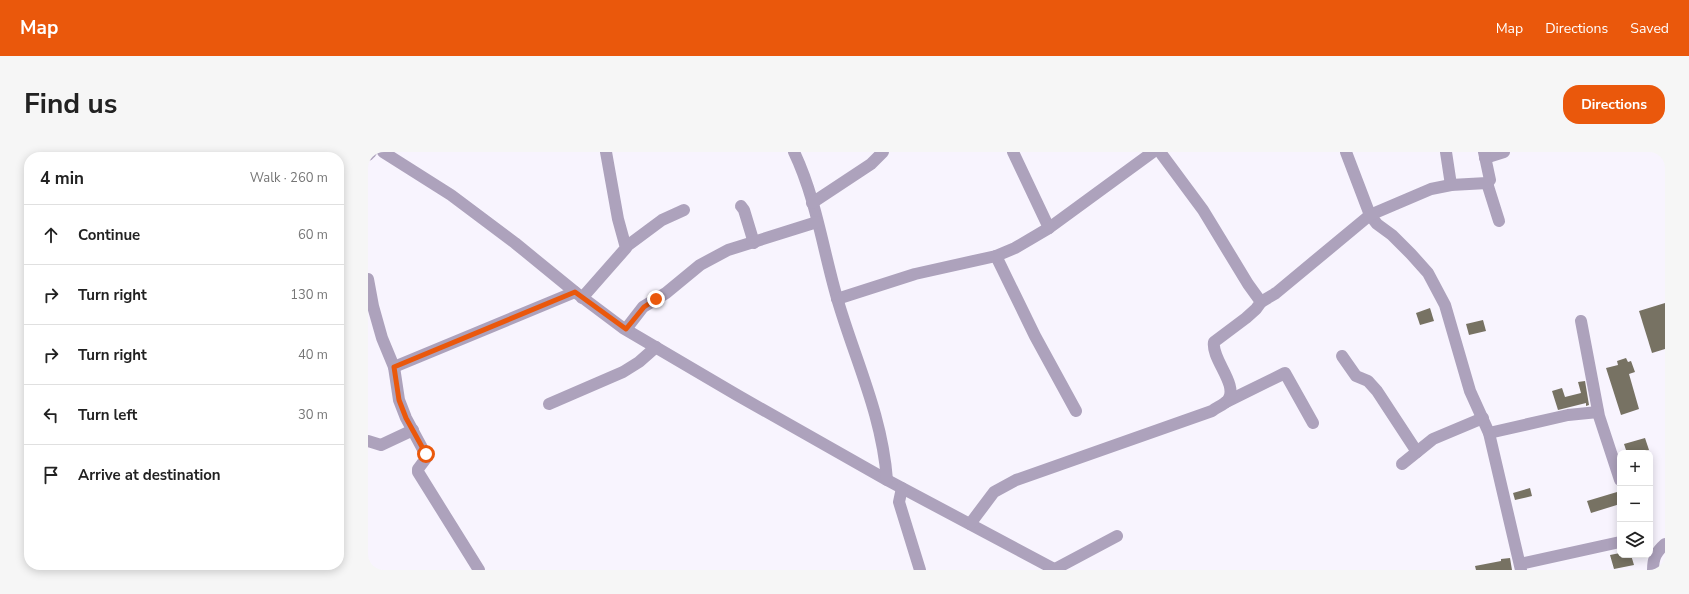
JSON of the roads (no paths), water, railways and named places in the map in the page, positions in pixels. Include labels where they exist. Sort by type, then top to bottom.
[{"type":"street","points":[[368,155],[372,152]]},
{"type":"street","points":[[383,152],[451,195],[515,243],[579,295],[626,329],[737,395],[887,480],[1055,570],[1117,536]]},
{"type":"street","points":[[606,152],[618,219],[627,246]]},
{"type":"street","points":[[794,152],[804,174],[837,298],[870,394],[882,443],[887,480]]},
{"type":"street","points":[[812,203],[871,164],[883,152]]},
{"type":"street","points":[[1013,152],[1049,228]]},
{"type":"street","points":[[837,298],[915,274],[996,256],[1015,248],[1049,228],[1153,152]]},
{"type":"street","points":[[1160,152],[1203,210],[1248,284],[1261,302]]},
{"type":"street","points":[[1346,152],[1370,215],[1378,224],[1392,235],[1428,273],[1444,305],[1470,390],[1489,433],[1521,567],[1617,543]]},
{"type":"street","points":[[1446,152],[1451,185]]},
{"type":"street","points":[[1499,221],[1487,183],[1490,180],[1484,155],[1504,152]]},
{"type":"street","points":[[1226,402],[1231,394],[1227,378],[1217,356],[1214,342],[1246,318],[1261,302],[1276,293],[1370,215],[1431,188],[1451,185],[1487,183]]},
{"type":"street","points":[[741,206],[744,210],[754,243]]},
{"type":"street","points":[[394,367],[579,295],[626,250],[627,246],[662,220],[684,210]]},
{"type":"street","points":[[626,329],[644,307],[666,293],[700,265],[728,250],[817,222]]},
{"type":"street","points":[[996,256],[1076,411]]},
{"type":"street","points":[[368,280],[373,306],[382,338],[394,367],[399,400],[406,418],[427,458],[418,469],[420,477],[479,570]]},
{"type":"street","points":[[1581,322],[1598,412],[1617,471]]},
{"type":"street","points":[[548,404],[623,372],[640,362],[656,347]]},
{"type":"street","points":[[1342,356],[1356,376],[1368,381],[1377,391],[1417,452]]},
{"type":"street","points":[[970,524],[994,492],[1016,480],[1212,411],[1226,402],[1285,373],[1313,423]]},
{"type":"street","points":[[1489,433],[1568,415],[1598,412]]},
{"type":"street","points":[[1402,464],[1433,439],[1483,418]]},
{"type":"street","points":[[368,441],[381,445],[413,430]]},
{"type":"street","points":[[902,488],[899,502],[920,570]]},
{"type":"street","points":[[1652,561],[1658,550],[1665,544]]}]
